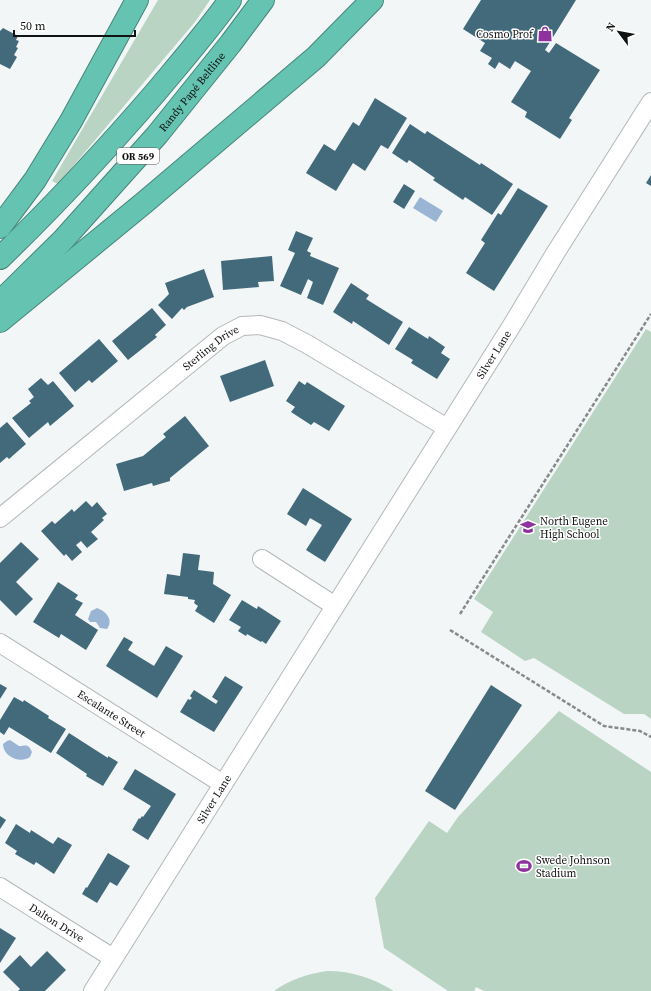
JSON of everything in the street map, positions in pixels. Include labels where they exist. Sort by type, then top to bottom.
[{"type":"highway","points":[[0,227],[35,180],[71,121],[137,0]]},
{"type":"highway","name":"OR 569","points":[[0,258],[43,216],[124,128],[209,29],[230,0]]},
{"type":"highway","name":"Randy Papé Beltline","points":[[0,302],[63,240],[157,135],[231,43],[263,0]]},
{"type":"highway","points":[[0,321],[145,202],[316,57],[372,0]]},
{"type":"street","name":"Silver Lane","points":[[93,991],[651,102]]},
{"type":"street","name":"Sterling Drive","points":[[0,518],[223,336],[242,326],[260,325],[282,331],[307,344],[447,428]]},
{"type":"street","points":[[262,560],[335,606]]},
{"type":"street","name":"Escalante Street","points":[[0,643],[223,784]]},
{"type":"street","name":"Dalton Drive","points":[[0,887],[113,958]]},
{"type":"path","points":[[460,614],[651,314]]},
{"type":"path","points":[[450,630],[604,726],[640,731],[651,737]]},
{"type":"green space","points":[[158,0],[210,0],[195,22],[58,184],[52,181]]},
{"type":"green space","points":[[646,329],[651,332],[651,719],[644,714],[624,714],[534,658],[525,661],[481,632],[493,612],[474,599]]},
{"type":"green space","name":"Swede Johnson Stadium","points":[[559,711],[651,772],[651,991],[484,991],[476,987],[474,991],[448,991],[384,948],[375,898],[429,821],[447,833],[458,817]]},
{"type":"green space","points":[[327,971],[345,972],[362,976],[378,982],[394,991],[274,991],[299,978]]},
{"type":"water","points":[[420,197],[443,211],[436,222],[413,208]]},
{"type":"water","points":[[97,608],[108,616],[110,622],[107,629],[100,628],[96,622],[90,622],[88,619],[91,611]]},
{"type":"water","points":[[10,740],[19,746],[28,746],[32,752],[30,757],[22,760],[9,756],[4,749],[3,744]]},
{"type":"building","points":[[481,0],[576,0],[545,50],[549,53],[556,43],[600,70],[569,118],[572,120],[560,139],[525,117],[527,112],[511,102],[531,71],[515,61],[510,69],[499,62],[495,69],[488,64],[492,58],[480,51],[485,43],[463,29]]},
{"type":"building","points":[[3,28],[18,36],[16,40],[19,41],[16,47],[18,48],[14,55],[17,57],[10,69],[0,64],[0,31]]},
{"type":"building","points":[[375,98],[407,118],[388,149],[381,145],[365,171],[353,163],[336,191],[306,173],[324,144],[335,151],[353,122],[359,126]]},
{"type":"building","points":[[410,124],[425,134],[427,131],[513,184],[492,215],[465,197],[463,200],[433,180],[435,178],[409,160],[407,163],[392,153]]},
{"type":"building","points":[[651,175],[651,186],[646,183]]},
{"type":"building","points":[[404,184],[415,191],[404,209],[393,202]]},
{"type":"building","points":[[518,188],[548,206],[494,291],[466,273],[485,243],[481,240],[498,213],[501,215]]},
{"type":"building","points":[[296,231],[313,238],[307,251],[311,253],[310,256],[339,268],[323,305],[307,298],[313,282],[308,279],[301,295],[280,286],[295,253],[288,250]]},
{"type":"building","points":[[272,256],[274,281],[258,282],[259,287],[223,290],[221,261]]},
{"type":"building","points":[[204,269],[214,297],[187,307],[184,310],[182,308],[172,319],[158,305],[169,294],[165,283]]},
{"type":"building","points":[[351,283],[369,295],[366,299],[403,322],[389,345],[353,321],[352,324],[333,312]]},
{"type":"building","points":[[152,308],[166,325],[155,335],[157,337],[128,360],[112,341]]},
{"type":"building","points":[[409,327],[428,339],[429,336],[445,347],[441,353],[450,359],[437,379],[411,363],[413,360],[395,349]]},
{"type":"building","points":[[99,339],[118,361],[92,383],[89,380],[75,392],[59,373]]},
{"type":"building","points":[[265,360],[274,386],[230,402],[220,376]]},
{"type":"building","points":[[41,378],[48,385],[53,381],[74,406],[50,426],[48,422],[29,438],[12,418],[31,403],[29,401],[34,397],[28,389]]},
{"type":"building","points":[[299,381],[305,385],[307,382],[345,406],[329,431],[314,422],[311,425],[291,412],[295,407],[286,401]]},
{"type":"building","points":[[185,416],[209,446],[170,478],[170,481],[153,486],[152,483],[124,491],[116,464],[143,456],[166,437],[163,434]]},
{"type":"building","points":[[7,422],[26,444],[9,459],[7,457],[0,463],[0,428]]},
{"type":"building","points":[[303,488],[352,519],[325,562],[306,550],[322,525],[310,518],[306,526],[287,514]]},
{"type":"building","points":[[86,501],[92,507],[97,502],[107,514],[102,518],[104,520],[91,532],[98,539],[87,548],[81,541],[76,545],[82,552],[72,561],[66,554],[64,556],[41,531],[52,521],[55,524],[72,509],[74,512]]},
{"type":"building","points":[[21,542],[39,559],[16,582],[33,599],[16,616],[0,600],[0,563]]},
{"type":"building","points":[[183,553],[200,555],[198,570],[214,572],[213,584],[231,595],[214,623],[195,611],[198,606],[194,603],[195,600],[188,599],[188,597],[164,594],[167,574],[180,576]]},
{"type":"building","points":[[58,582],[78,595],[75,599],[83,603],[75,615],[98,630],[86,650],[61,634],[59,638],[33,622]]},
{"type":"building","points":[[242,600],[257,609],[258,606],[281,621],[266,644],[238,631],[241,627],[229,620]]},
{"type":"building","points":[[124,637],[133,642],[128,650],[154,666],[166,646],[183,656],[157,698],[106,666]]},
{"type":"building","points":[[225,676],[243,687],[214,732],[180,712],[188,699],[190,700],[192,698],[190,696],[194,690],[216,704],[218,701],[212,697]]},
{"type":"building","points":[[0,684],[7,688],[0,699]]},
{"type":"building","points":[[491,685],[522,705],[455,810],[425,791]]},
{"type":"building","points":[[14,697],[23,702],[24,700],[66,729],[51,753],[9,727],[4,735],[0,732],[0,720]]},
{"type":"building","points":[[69,733],[108,758],[108,756],[118,762],[103,786],[86,776],[87,774],[56,753]]},
{"type":"building","points":[[135,769],[176,794],[148,840],[132,830],[139,818],[140,819],[142,816],[143,817],[151,806],[123,789]]},
{"type":"building","points":[[0,816],[6,820],[0,829]]},
{"type":"building","points":[[16,824],[30,833],[31,830],[53,844],[58,837],[72,845],[54,874],[36,862],[34,865],[15,854],[17,851],[5,843]]},
{"type":"building","points":[[108,853],[130,866],[117,886],[110,882],[97,903],[82,894]]},
{"type":"building","points":[[0,928],[16,938],[0,963]]},
{"type":"building","points":[[47,951],[66,970],[45,991],[18,991],[20,989],[3,972],[20,955],[31,967]]},
{"type":"place","name":"Cosmo Prof","points":[[545,34]]},
{"type":"place","name":"North Eugene High School","points":[[528,527]]},
{"type":"place","name":"Swede Johnson Stadium","points":[[524,866]]}]
